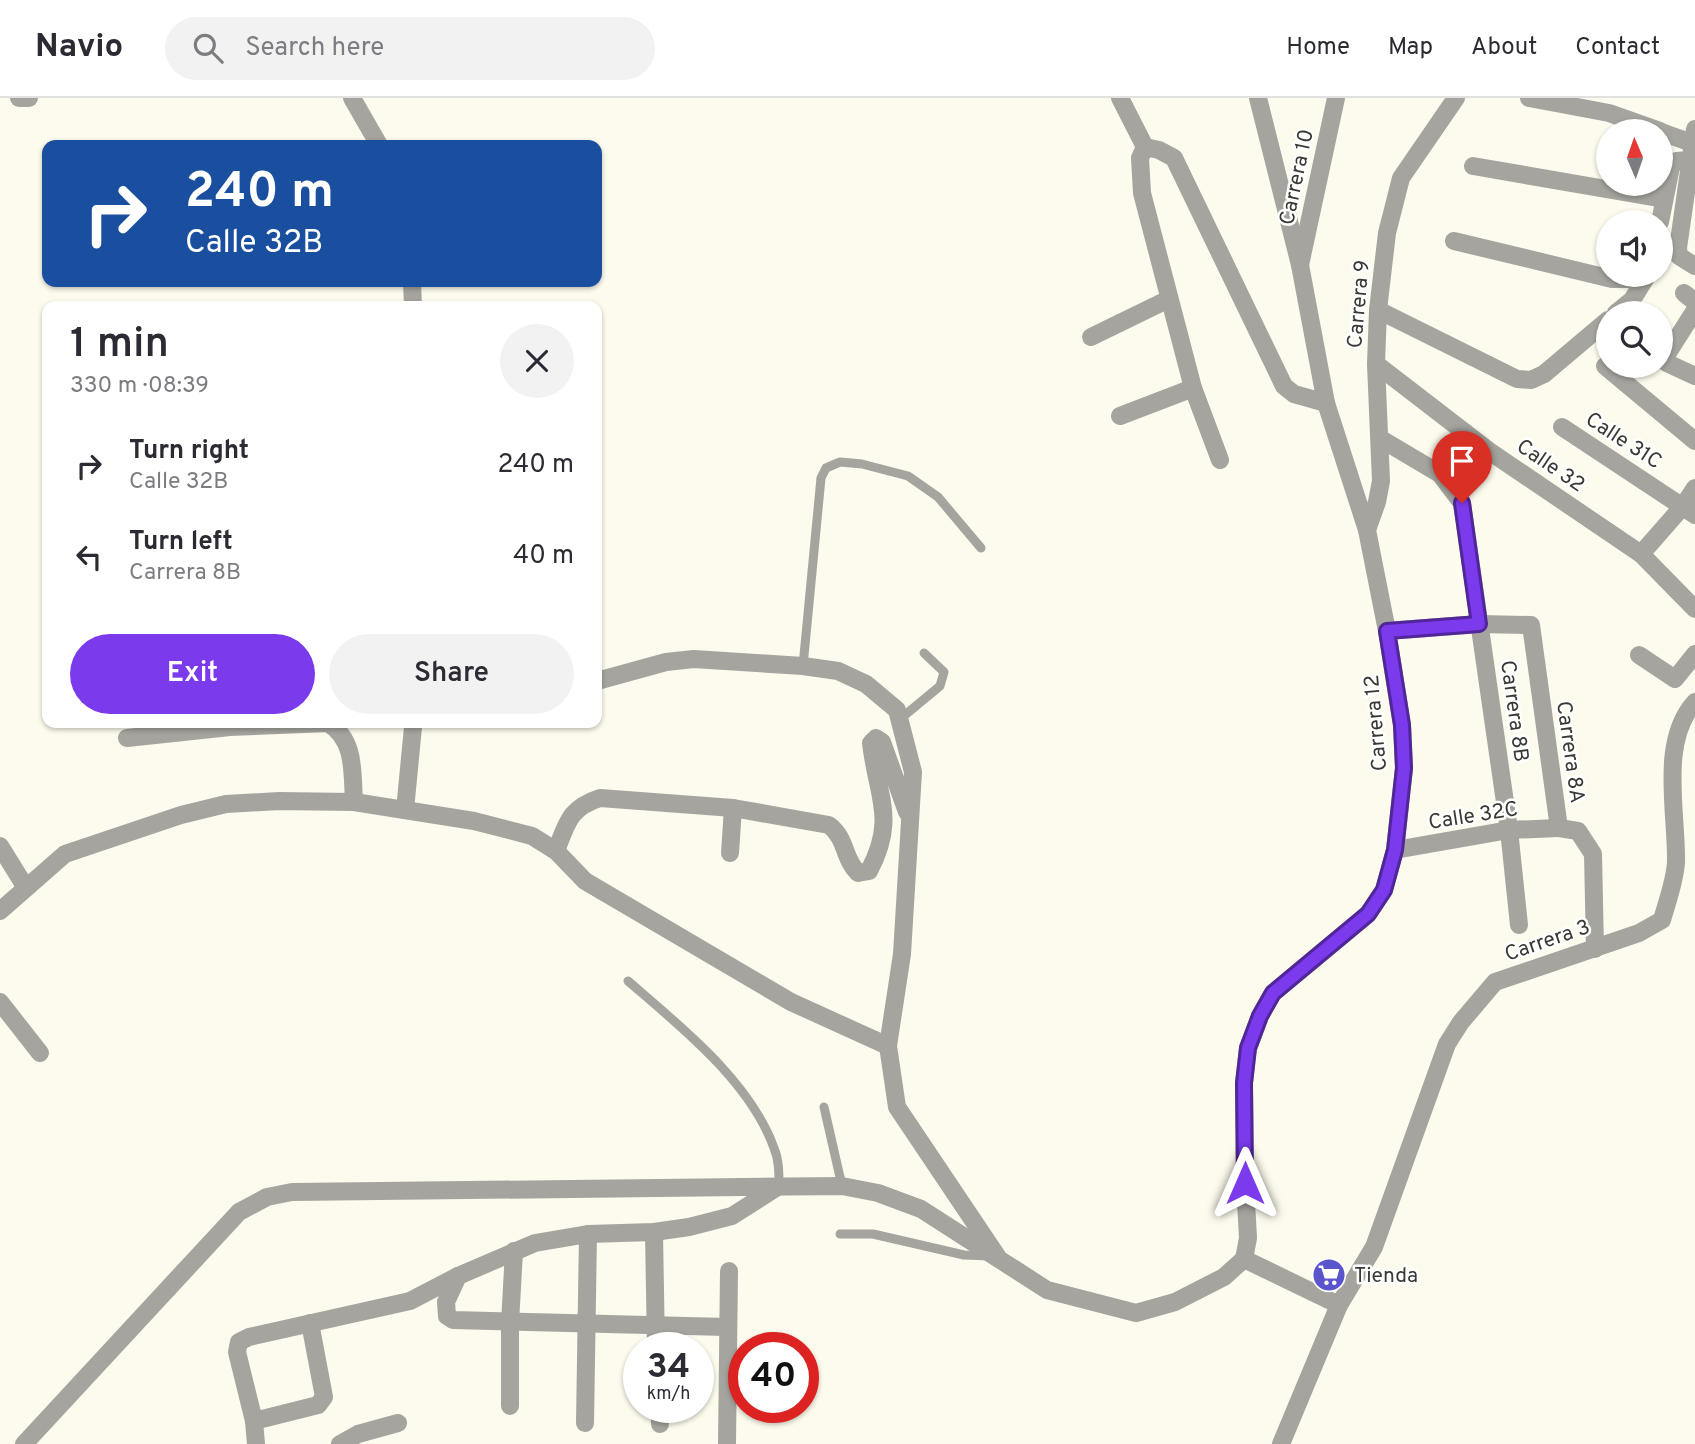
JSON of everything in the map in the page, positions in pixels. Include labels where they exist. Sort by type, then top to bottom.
[{"type":"street","points":[[19,98],[29,98]]},
{"type":"street","points":[[352,98],[376,140]]},
{"type":"street","points":[[1120,98],[1145,147]]},
{"type":"street","name":"Carrera 12","points":[[1244,1259],[1248,1238],[1244,1083],[1248,1048],[1273,993],[1368,914],[1384,890],[1395,850],[1404,768],[1402,725],[1367,530],[1326,403],[1300,265],[1258,98]]},
{"type":"street","name":"Carrera 10","points":[[1300,265],[1336,98]]},
{"type":"street","name":"Carrera 9","points":[[1367,530],[1381,481],[1378,310],[1387,233],[1401,178],[1456,98]]},
{"type":"street","points":[[1529,98],[1609,113],[1626,119]]},
{"type":"street","points":[[1673,142],[1692,158]]},
{"type":"street","points":[[1145,147],[1140,158],[1139,171],[1142,192],[1193,388],[1220,460]]},
{"type":"street","points":[[1145,147],[1159,150],[1174,158],[1284,386],[1294,394],[1326,403]]},
{"type":"street","points":[[1662,210],[1671,167],[1676,161],[1692,158]]},
{"type":"street","points":[[1692,158],[1678,248],[1679,256],[1695,267]]},
{"type":"street","points":[[1473,166],[1664,199]]},
{"type":"street","points":[[1454,241],[1596,275]]},
{"type":"street","points":[[1091,337],[1169,299]]},
{"type":"street","points":[[1378,310],[1517,379],[1531,380],[1544,374],[1596,330]]},
{"type":"street","points":[[1695,310],[1664,359],[1695,376]]},
{"type":"street","name":"Calle 32","points":[[1377,364],[1489,451],[1641,554],[1695,609]]},
{"type":"street","points":[[1619,378],[1695,441]]},
{"type":"street","points":[[1120,416],[1193,388]]},
{"type":"street","name":"Calle 31C","points":[[1562,427],[1689,511]]},
{"type":"street","name":"Carrera 8B","points":[[1381,439],[1440,474],[1462,503],[1509,830],[1519,925]]},
{"type":"street","points":[[1641,554],[1689,511],[1695,488]]},
{"type":"street","points":[[1387,631],[1479,624]]},
{"type":"street","name":"Carrera 8A","points":[[1479,624],[1531,625],[1559,828],[1578,831],[1593,854],[1595,948]]},
{"type":"street","points":[[1639,655],[1675,679],[1695,654]]},
{"type":"street","points":[[602,680],[666,662],[694,659],[803,666],[838,671],[866,684],[897,710],[913,772],[902,954],[888,1046],[897,1107],[997,1256]]},
{"type":"street","name":"Carrera 3","points":[[1281,1444],[1339,1305],[1374,1247],[1447,1044],[1461,1022],[1495,982],[1639,933],[1662,920],[1676,865],[1672,757],[1687,711],[1695,702]]},
{"type":"street","points":[[127,737],[204,728]]},
{"type":"street","points":[[336,728],[341,731],[349,747],[354,802]]},
{"type":"street","points":[[405,810],[413,728]]},
{"type":"street","points":[[556,851],[570,817],[589,802],[600,798],[733,808],[829,825],[840,834],[851,866],[858,873],[869,871],[878,854],[884,832],[884,809],[871,743],[876,738],[882,743],[910,822]]},
{"type":"street","points":[[0,911],[65,854],[192,813],[226,804],[279,801],[354,802],[474,821],[532,836],[556,851],[585,881],[596,888],[791,1002],[888,1046]]},
{"type":"street","points":[[730,853],[733,808]]},
{"type":"street","name":"Calle 32C","points":[[1395,850],[1509,830],[1559,828]]},
{"type":"street","points":[[0,846],[26,888]]},
{"type":"street","points":[[0,1002],[40,1053]]},
{"type":"street","points":[[256,1444],[254,1421],[237,1352],[239,1342],[249,1337],[410,1301],[458,1276],[535,1243],[588,1234],[654,1232],[689,1227],[732,1216],[779,1186]]},
{"type":"street","points":[[24,1444],[239,1212],[267,1197],[292,1192],[842,1186],[878,1193],[921,1209],[1047,1290],[1136,1313],[1175,1302],[1224,1277],[1244,1259],[1339,1305]]},
{"type":"street","points":[[654,1232],[655,1332]]},
{"type":"street","points":[[585,1423],[588,1234]]},
{"type":"street","points":[[510,1406],[510,1323],[514,1251]]},
{"type":"street","points":[[727,1444],[729,1270]]},
{"type":"street","points":[[458,1276],[446,1302],[447,1316],[453,1320],[727,1327]]},
{"type":"street","points":[[254,1421],[318,1405],[324,1397],[310,1323]]},
{"type":"street","points":[[340,1444],[358,1434],[398,1423]]},
{"type":"lane","points":[[803,666],[821,478],[826,468],[840,462],[862,464],[908,476],[938,497],[981,548]]},
{"type":"lane","points":[[900,720],[940,686],[944,672],[924,653]]},
{"type":"lane","points":[[628,981],[694,1037],[732,1079],[774,1148],[779,1186]]},
{"type":"lane","points":[[824,1107],[842,1186]]},
{"type":"lane","points":[[840,1234],[873,1234],[964,1255],[997,1256]]},
{"type":"place","name":"Tienda","points":[[1329,1275]]},
{"type":"route","points":[[1245,1183],[1244,1083],[1248,1048],[1260,1016],[1273,993],[1368,914],[1384,890],[1395,850],[1404,768],[1402,725],[1387,631],[1479,624],[1462,503]]}]
